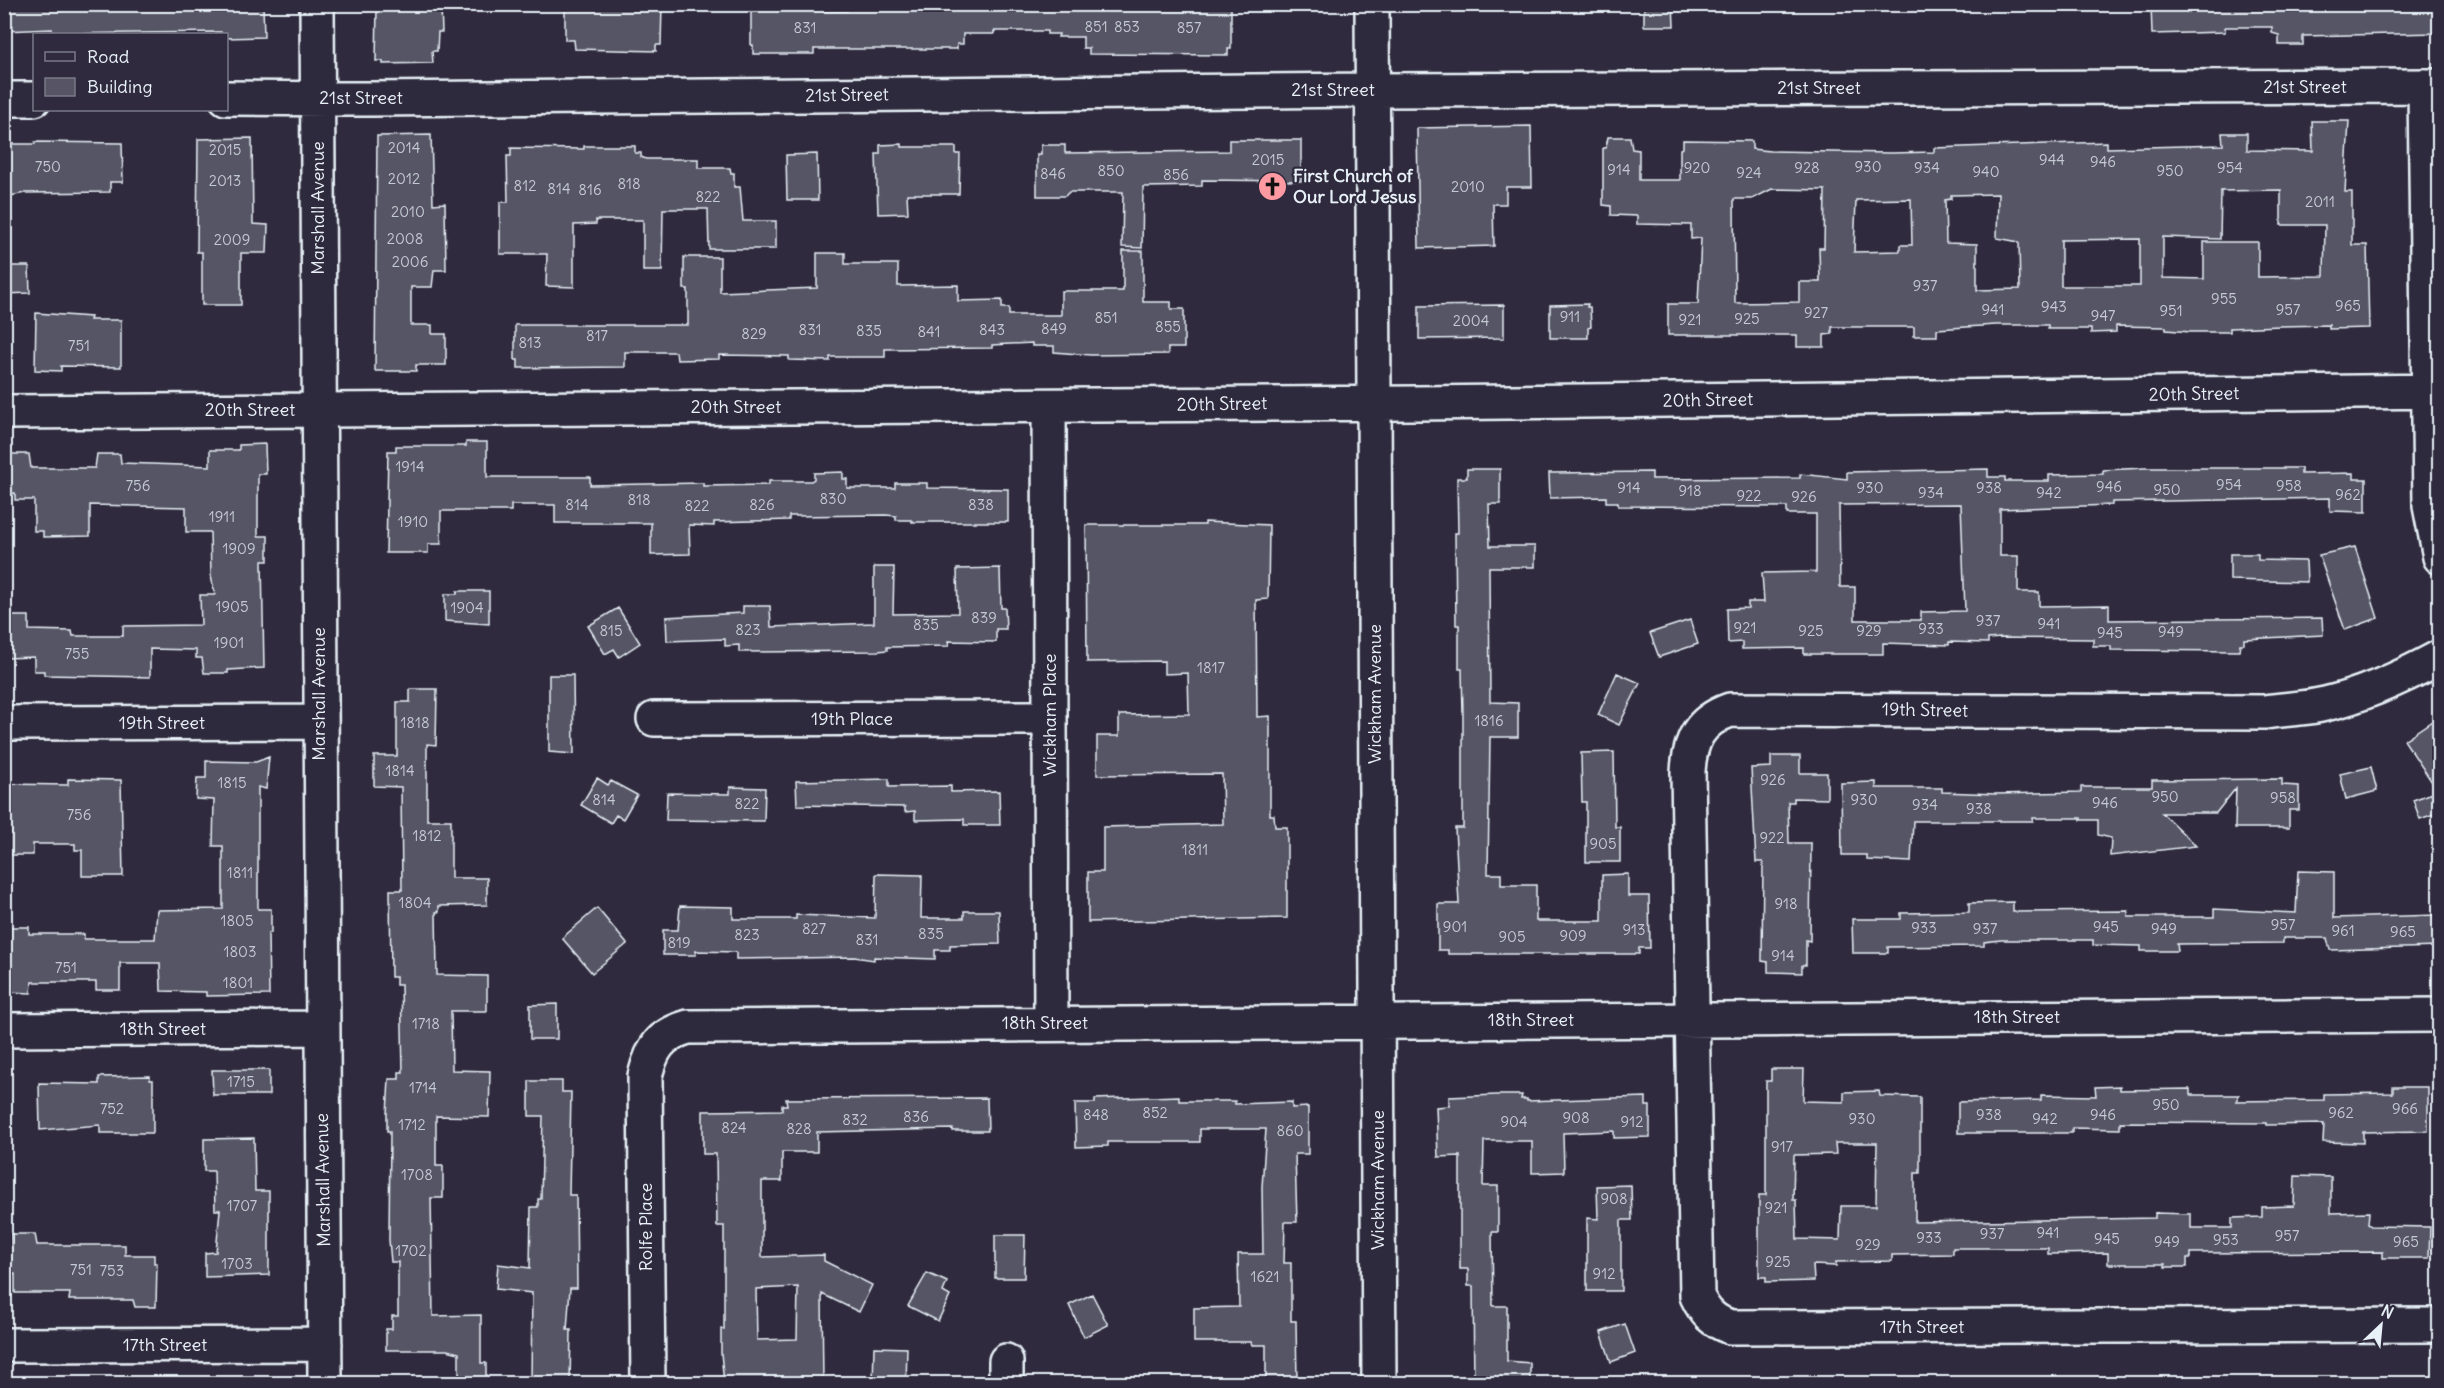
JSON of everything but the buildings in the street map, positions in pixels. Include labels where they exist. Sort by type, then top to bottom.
[{"type":"street","name":"Marshall Avenue","points":[[317,4],[319,722],[325,1383]]},
{"type":"street","name":"Wickham Avenue","points":[[1372,4],[1379,1383]]},
{"type":"street","name":"21st Street","points":[[228,98],[2432,86]]},
{"type":"street","points":[[2432,86],[2433,391],[2430,506],[2439,557]]},
{"type":"street","points":[[4,99],[33,99]]},
{"type":"street","name":"20th Street","points":[[4,412],[1049,406],[2433,391]]},
{"type":"street","name":"Wickham Place","points":[[1049,406],[1050,1023]]},
{"type":"street","name":"19th Street","points":[[1693,1019],[1688,771],[1690,748],[1700,727],[1716,715],[1730,710],[1745,709],[2265,712],[2323,705],[2344,699],[2404,676],[2439,657]]},
{"type":"street","name":"19th Place","points":[[654,719],[1050,718]]},
{"type":"street","name":"19th Street","points":[[4,723],[319,722]]},
{"type":"street","name":"18th Street","points":[[646,1071],[649,1058],[658,1044],[670,1032],[688,1027],[2439,1015]]},
{"type":"street","name":"17th Street","points":[[1693,1019],[1697,1296],[1704,1311],[1715,1322],[1730,1328],[2439,1325]]},
{"type":"street","name":"18th Street","points":[[4,1030],[321,1028]]},
{"type":"street","name":"Rolfe Place","points":[[646,1071],[648,1383]]},
{"type":"street","name":"17th Street","points":[[4,1345],[325,1344]]},
{"type":"place","name":"First Church of Our Lord Jesus","points":[[1272,186]]}]
